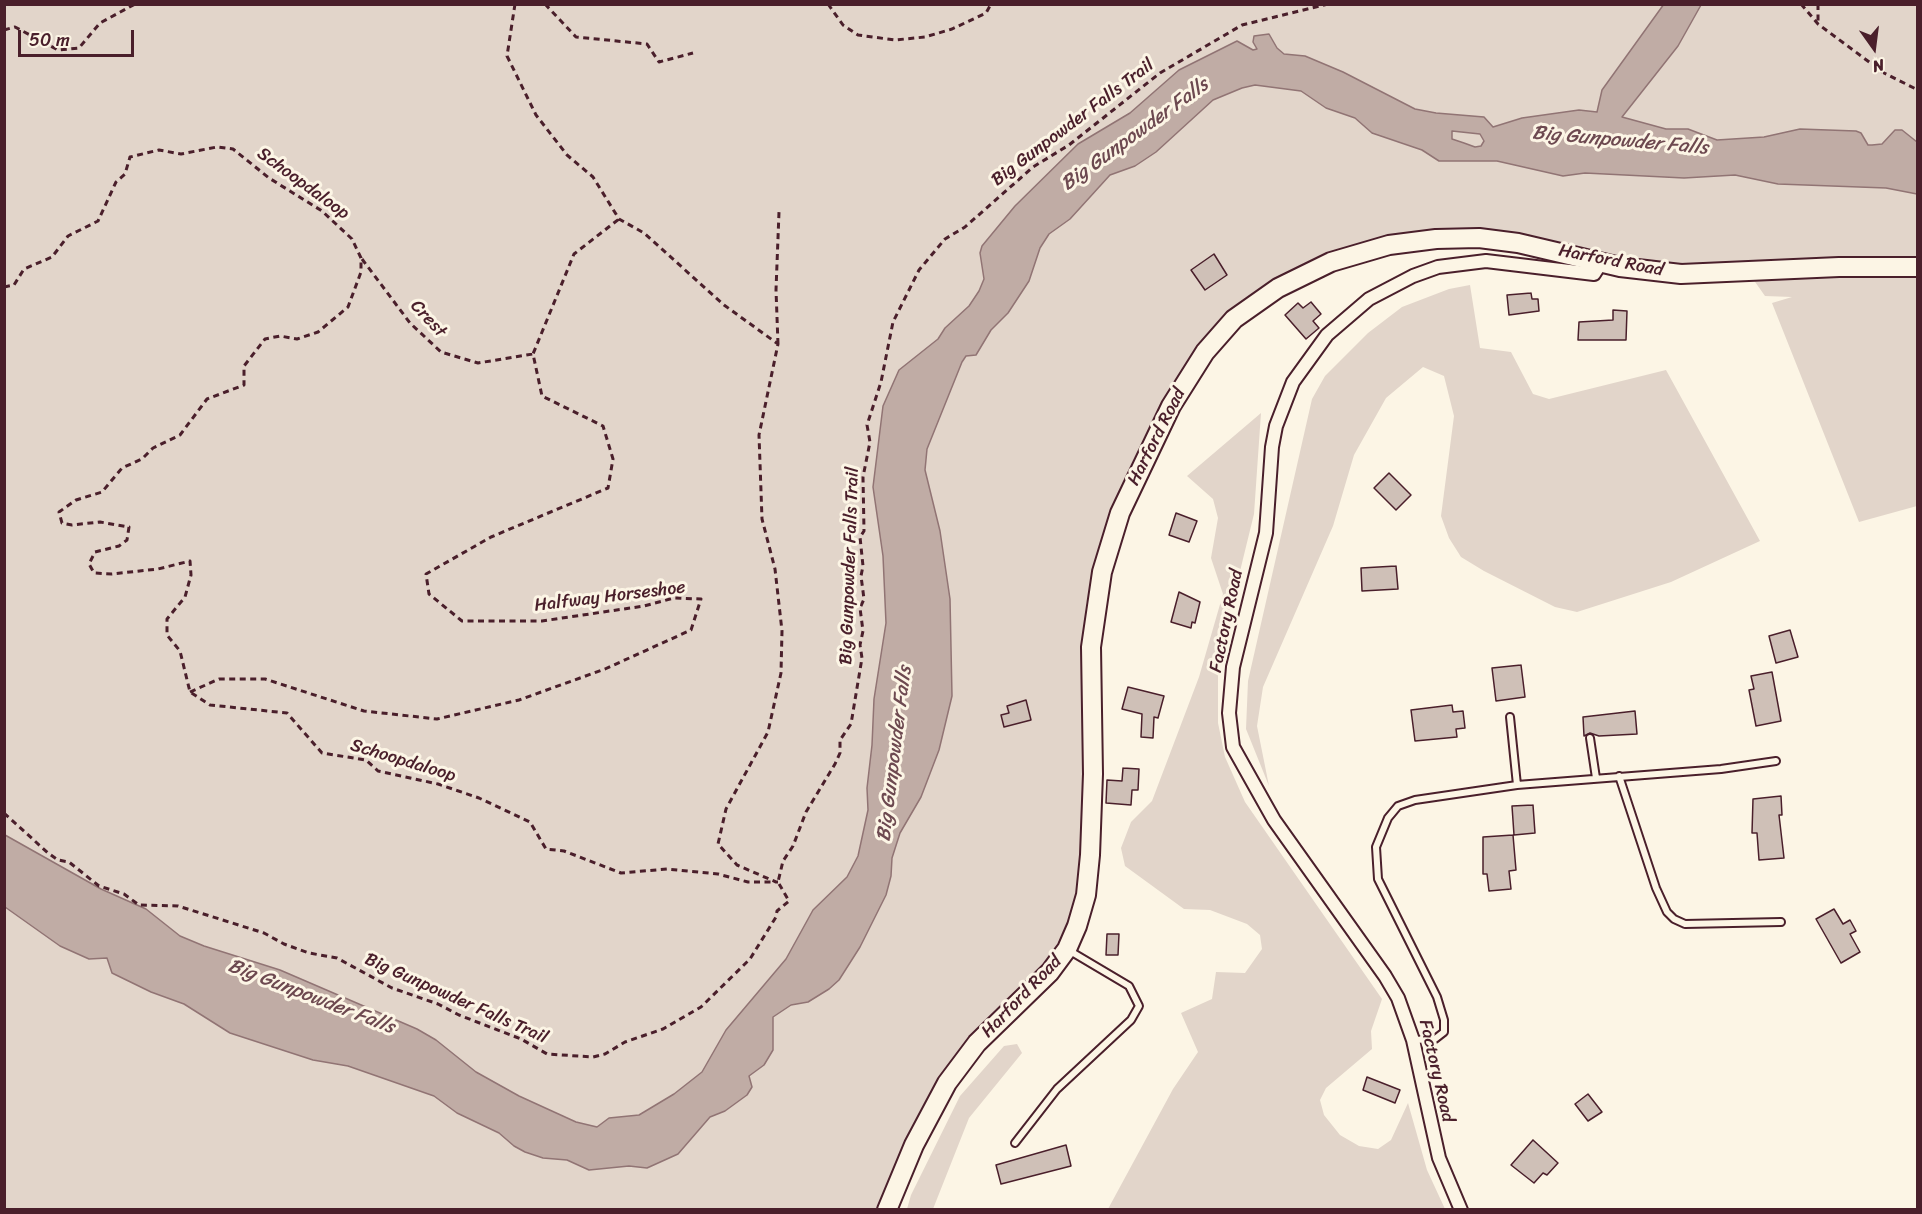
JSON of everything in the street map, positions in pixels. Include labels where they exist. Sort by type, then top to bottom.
[{"type":"main road","name":"Harford Road","points":[[887,1209],[929,1115],[957,1069],[990,1030],[1050,972],[1067,949],[1082,912],[1088,874],[1093,774],[1091,647],[1101,572],[1120,513],[1145,456],[1181,387],[1214,339],[1254,304],[1293,279],[1330,262],[1389,245],[1436,239],[1489,239],[1538,246],[1601,263],[1638,270],[1681,274],[1839,267],[1917,267]]},
{"type":"street","name":"Factory Road","points":[[1461,1209],[1436,1147],[1413,1040],[1398,999],[1385,976],[1274,820],[1233,747],[1229,713],[1233,667],[1266,533],[1272,447],[1276,426],[1293,382],[1327,335],[1369,299],[1438,267],[1464,263],[1520,264],[1594,274],[1601,263]]},
{"type":"lane","points":[[1510,717],[1517,785]]},
{"type":"lane","points":[[1590,738],[1596,778]]},
{"type":"lane","points":[[1413,1040],[1435,1039],[1444,1032],[1444,1020],[1437,997],[1378,879],[1376,847],[1379,835],[1398,806],[1414,800],[1517,785],[1721,769],[1776,761]]},
{"type":"lane","points":[[1619,776],[1666,912],[1674,919],[1686,924],[1781,922]]},
{"type":"lane","points":[[1016,1143],[1057,1089],[1131,1020],[1138,1006],[1129,986],[1067,949]]},
{"type":"path","points":[[4,30],[15,27],[58,50],[79,48],[100,23],[135,4]]},
{"type":"path","points":[[515,4],[507,56],[536,115],[567,155],[593,177],[619,219],[644,233],[724,305],[778,344]]},
{"type":"path","points":[[545,4],[576,37],[647,44],[659,62],[693,53]]},
{"type":"path","points":[[828,4],[843,26],[858,35],[895,40],[925,37],[952,29],[986,13],[991,4]]},
{"type":"path","name":"Big Gunpowder Falls Trail","points":[[4,813],[53,856],[69,862],[99,886],[124,894],[139,905],[178,906],[264,933],[309,954],[337,958],[392,988],[438,1004],[459,1015],[521,1039],[547,1054],[593,1057],[605,1054],[625,1042],[663,1029],[701,1007],[750,959],[776,918],[777,911],[789,901],[778,882],[783,861],[793,846],[799,825],[835,764],[840,753],[840,740],[851,724],[862,658],[861,608],[864,599],[860,537],[864,531],[863,477],[870,442],[867,425],[881,382],[893,322],[919,270],[945,239],[964,227],[1033,167],[1069,145],[1160,73],[1242,25],[1328,4]]},
{"type":"path","points":[[1801,4],[1818,24],[1884,73],[1917,90]]},
{"type":"path","points":[[1818,4],[1818,24]]},
{"type":"path","name":"Schoopdaloop","points":[[4,286],[14,285],[24,269],[52,257],[68,236],[98,221],[116,182],[125,174],[130,158],[159,150],[182,154],[217,147],[233,149],[269,178],[322,211],[352,239],[361,258]]},
{"type":"path","points":[[778,882],[737,865],[718,844],[726,809],[768,732],[781,673],[783,631],[775,569],[762,519],[759,435],[778,344],[776,290],[779,212]]},
{"type":"path","points":[[533,354],[574,254],[619,219]]},
{"type":"path","points":[[190,692],[180,651],[167,635],[167,619],[185,597],[191,575],[190,561],[158,569],[112,574],[94,573],[89,564],[95,552],[118,546],[127,540],[129,527],[100,522],[72,525],[62,523],[59,512],[76,500],[102,492],[122,468],[142,459],[153,448],[180,435],[207,399],[244,385],[244,366],[265,339],[280,336],[297,339],[318,332],[348,307],[362,272],[361,258]]},
{"type":"path","name":"Crest","points":[[361,258],[410,323],[441,352],[478,363],[533,354]]},
{"type":"path","name":"Halfway Horseshoe","points":[[190,692],[219,679],[265,680],[364,711],[437,719],[519,700],[605,669],[691,630],[701,599],[674,598],[644,606],[542,621],[462,621],[429,594],[426,574],[491,537],[608,488],[613,459],[603,426],[542,396],[533,354]]},
{"type":"path","name":"Schoopdaloop","points":[[190,692],[210,705],[287,713],[322,753],[366,760],[378,771],[438,784],[479,798],[530,822],[546,849],[564,851],[621,873],[667,869],[718,874],[748,882],[778,882]]},
{"type":"shaded area","points":[[4,5],[1917,5],[1917,506],[1859,522],[1772,303],[1792,297],[1765,296],[1753,279],[1748,263],[1680,264],[1638,260],[1524,234],[1468,230],[1417,232],[1372,240],[1323,256],[1278,278],[1236,305],[1202,340],[1171,386],[1139,447],[1108,518],[1086,605],[1083,655],[1082,839],[1078,886],[1071,916],[1050,957],[984,1023],[954,1058],[930,1095],[877,1209],[5,1209]]},
{"type":"shaded area","points":[[1470,285],[1480,348],[1511,352],[1533,394],[1549,399],[1666,370],[1760,541],[1671,582],[1577,612],[1555,607],[1484,571],[1461,557],[1449,538],[1441,516],[1454,416],[1444,376],[1423,367],[1386,398],[1354,455],[1333,526],[1263,687],[1257,726],[1269,786],[1246,729],[1248,681],[1312,399],[1325,376],[1368,333],[1402,307],[1449,289]]},
{"type":"shaded area","points":[[1261,413],[1254,514],[1218,661],[1218,723],[1225,757],[1245,802],[1382,999],[1371,1031],[1372,1049],[1326,1088],[1320,1100],[1324,1115],[1340,1135],[1359,1146],[1378,1149],[1391,1140],[1408,1103],[1427,1170],[1445,1209],[1108,1209],[1173,1089],[1198,1052],[1181,1013],[1212,999],[1216,972],[1245,973],[1262,949],[1260,935],[1247,924],[1210,910],[1184,909],[1125,866],[1121,848],[1131,822],[1152,801],[1199,677],[1223,594],[1211,558],[1218,518],[1213,499],[1187,476]]},
{"type":"shaded area","points":[[1017,1044],[1022,1053],[969,1118],[933,1209],[907,1209],[911,1195],[960,1096],[1004,1046]]},
{"type":"water","name":"Big Gunpowder Falls","points":[[1664,4],[1701,5],[1678,46],[1622,117],[1666,129],[1688,129],[1717,140],[1764,137],[1800,129],[1856,131],[1861,133],[1868,145],[1872,145],[1882,144],[1895,130],[1902,130],[1917,142],[1917,194],[1886,188],[1778,184],[1735,175],[1684,178],[1585,173],[1563,176],[1497,161],[1439,161],[1422,150],[1372,133],[1355,118],[1326,108],[1301,91],[1255,85],[1213,100],[1156,152],[1135,166],[1110,175],[1070,219],[1049,234],[1040,248],[1029,281],[1008,313],[991,330],[976,355],[966,356],[927,449],[925,470],[940,531],[950,599],[952,696],[939,750],[921,797],[900,833],[892,858],[891,876],[886,895],[860,947],[839,980],[808,1002],[791,1005],[773,1017],[773,1050],[764,1065],[749,1076],[752,1087],[747,1095],[725,1111],[710,1117],[678,1154],[647,1168],[629,1166],[589,1170],[567,1160],[543,1158],[525,1152],[499,1133],[457,1113],[434,1096],[348,1066],[313,1060],[230,1033],[184,1004],[151,992],[112,973],[107,958],[89,959],[60,946],[5,907],[5,835],[101,889],[146,909],[180,936],[280,970],[417,1029],[436,1040],[476,1072],[519,1096],[576,1122],[597,1127],[609,1118],[639,1115],[674,1094],[702,1072],[726,1030],[786,959],[813,910],[847,877],[858,856],[868,810],[867,788],[874,699],[886,623],[883,556],[873,487],[883,406],[899,370],[938,339],[945,328],[969,306],[979,291],[984,279],[980,253],[982,246],[1015,206],[1078,144],[1130,113],[1179,70],[1237,41],[1253,50],[1257,49],[1253,42],[1254,36],[1269,34],[1277,48],[1284,54],[1305,56],[1343,72],[1415,109],[1484,117],[1493,127],[1522,118],[1579,110],[1597,112],[1602,90]],"holes":[[[1452,131],[1480,134],[1484,141],[1481,146],[1475,147],[1452,139]]]},
{"type":"building","points":[[1214,254],[1227,275],[1205,290],[1191,270]]},
{"type":"building","points":[[1531,293],[1532,299],[1538,299],[1539,311],[1509,315],[1507,295]]},
{"type":"building","points":[[1311,302],[1321,314],[1313,321],[1319,328],[1306,339],[1285,315],[1298,303],[1303,308]]},
{"type":"building","points":[[1613,310],[1627,311],[1626,340],[1578,340],[1579,322],[1613,320]]},
{"type":"building","points":[[1389,473],[1411,495],[1396,510],[1374,488]]},
{"type":"building","points":[[1176,513],[1197,521],[1189,542],[1169,535]]},
{"type":"building","points":[[1396,566],[1398,589],[1362,591],[1361,568]]},
{"type":"building","points":[[1179,592],[1200,602],[1195,623],[1192,622],[1191,628],[1171,622]]},
{"type":"building","points":[[1790,630],[1798,657],[1776,663],[1769,636]]},
{"type":"building","points":[[1521,665],[1525,697],[1496,701],[1492,668]]},
{"type":"building","points":[[1772,672],[1781,721],[1756,726],[1749,690],[1754,689],[1751,676]]},
{"type":"building","points":[[1128,687],[1164,696],[1158,718],[1154,717],[1153,738],[1141,737],[1142,714],[1122,709]]},
{"type":"building","points":[[1026,700],[1031,720],[1004,727],[1001,715],[1009,713],[1007,706]]},
{"type":"building","points":[[1452,705],[1453,712],[1463,711],[1465,728],[1456,729],[1457,737],[1415,741],[1411,710]]},
{"type":"building","points":[[1635,711],[1637,734],[1599,736],[1590,733],[1584,736],[1583,717]]},
{"type":"building","points":[[1123,768],[1139,769],[1138,790],[1132,790],[1131,805],[1106,803],[1107,780],[1122,781]]},
{"type":"building","points":[[1781,796],[1782,815],[1779,815],[1784,858],[1759,860],[1757,833],[1752,833],[1753,799]]},
{"type":"building","points":[[1533,805],[1535,833],[1514,835],[1512,806]]},
{"type":"building","points":[[1513,835],[1516,870],[1509,871],[1511,889],[1489,891],[1487,874],[1483,874],[1483,837]]},
{"type":"building","points":[[1834,909],[1843,924],[1850,920],[1856,931],[1850,934],[1860,952],[1841,963],[1816,919]]},
{"type":"building","points":[[1107,934],[1119,934],[1118,955],[1106,955]]},
{"type":"building","points":[[1367,1077],[1400,1090],[1395,1103],[1363,1090]]},
{"type":"building","points":[[1588,1094],[1602,1112],[1588,1121],[1575,1104]]},
{"type":"building","points":[[1533,1140],[1558,1163],[1547,1175],[1543,1173],[1534,1183],[1511,1165]]},
{"type":"building","points":[[1066,1145],[1071,1166],[1001,1184],[996,1165]]}]
